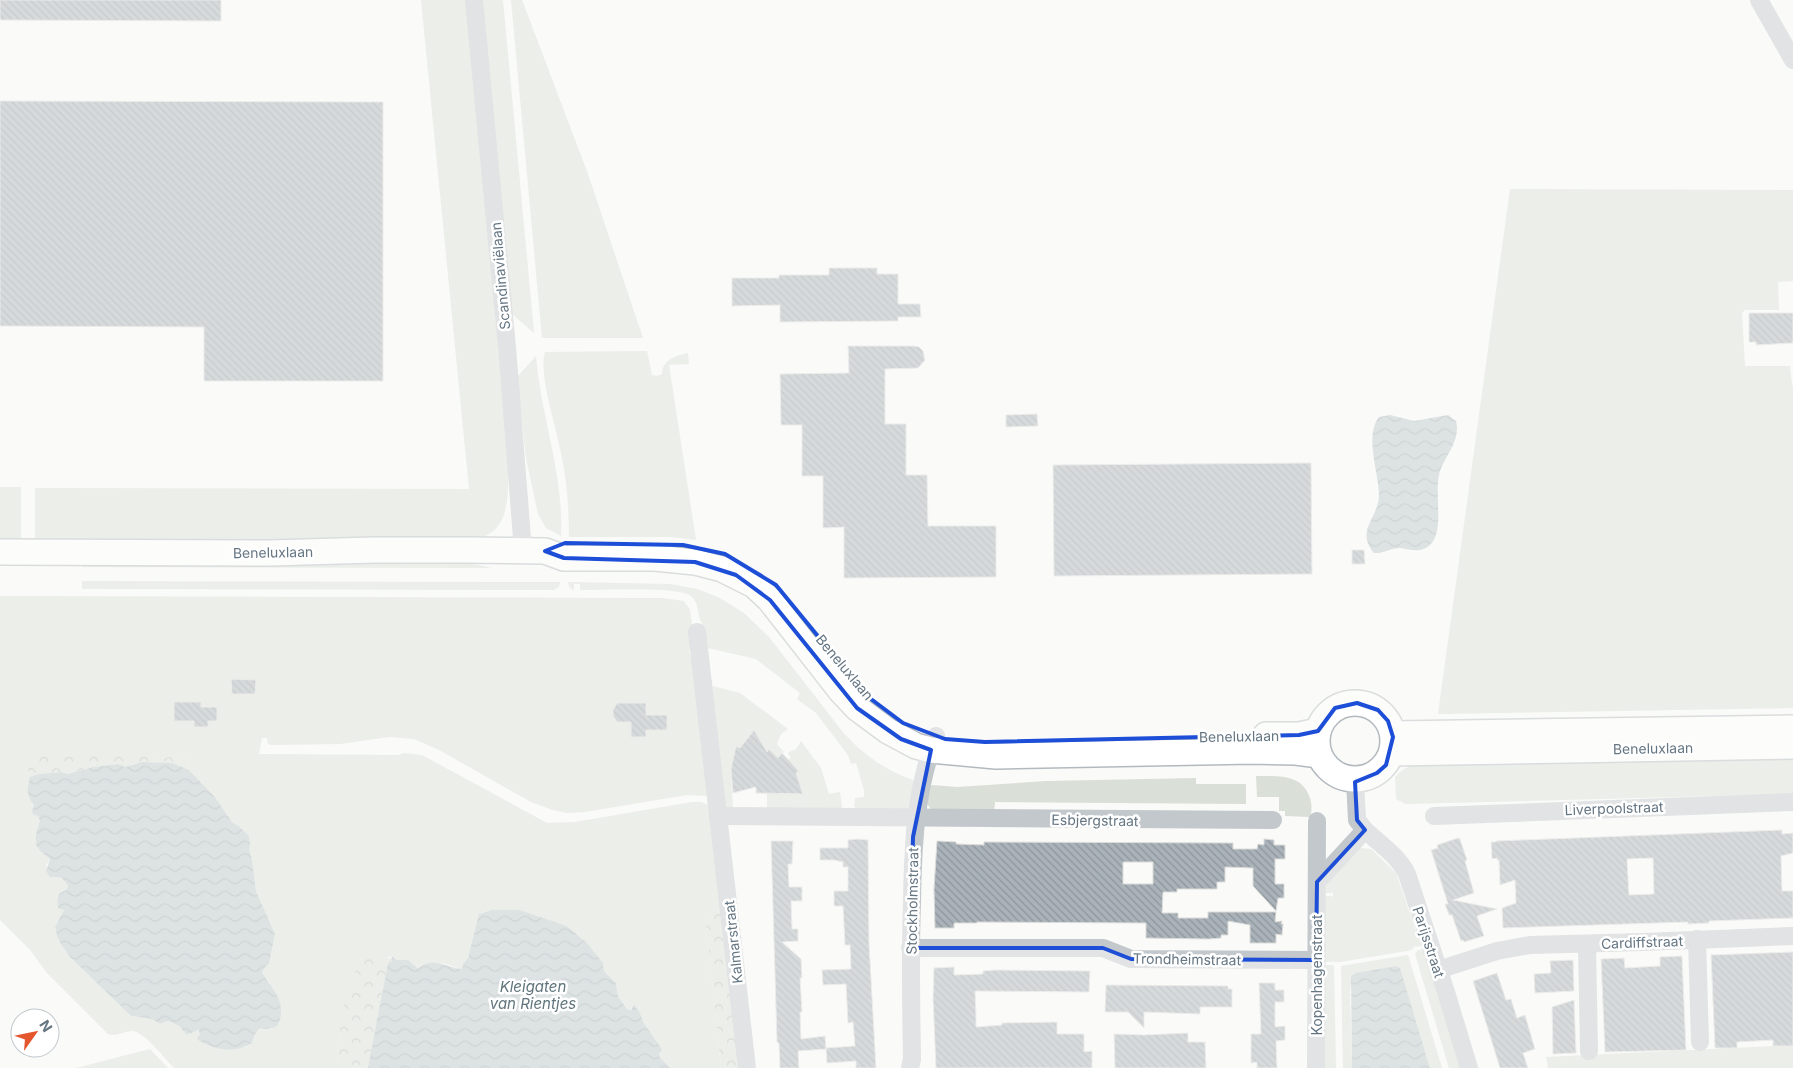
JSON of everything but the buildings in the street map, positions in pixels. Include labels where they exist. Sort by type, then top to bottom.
[{"type":"street","name":"Scandinaviëlaan","points":[[474,0],[506,337],[534,552]]},
{"type":"street","points":[[1759,0],[1793,60]]},
{"type":"street","name":"Beneluxlaan","points":[[0,552],[270,553],[374,550],[534,552],[565,543],[683,545],[725,554],[750,567],[776,585],[799,610],[867,696],[903,723],[920,731],[934,743],[945,739],[985,742],[1299,735],[1318,743]]},
{"type":"street","name":"Kalmarstraat","points":[[697,632],[747,1068]]},
{"type":"street","points":[[1357,703],[1366,704],[1378,710],[1388,720],[1393,743],[1386,765],[1377,773],[1355,780],[1336,775],[1329,770],[1318,743],[1325,717],[1335,708],[1344,704],[1357,703]]},
{"type":"street","name":"Beneluxlaan","points":[[1393,743],[1793,728]]},
{"type":"street","name":"Stockholmstraat","points":[[910,1068],[912,1059],[910,948],[913,837],[924,775],[934,743]]},
{"type":"street","name":"Beneluxlaan","points":[[1393,743],[1793,746]]},
{"type":"street","points":[[1317,882],[1365,830],[1358,820],[1355,780]]},
{"type":"street","name":"Liverpoolstraat","points":[[1434,816],[1793,802]]},
{"type":"street","points":[[719,816],[916,817]]},
{"type":"street","name":"Esbjergstraat","points":[[916,817],[1273,820]]},
{"type":"street","name":"Kopenhagenstraat","points":[[1316,1068],[1317,821]]},
{"type":"street","name":"Parijsstraat","points":[[1365,830],[1403,866],[1407,874],[1469,1068]]},
{"type":"street","name":"Cardiffstraat","points":[[1438,970],[1497,951],[1530,945],[1793,936]]},
{"type":"street","name":"Cardiffstraat","points":[[1698,939],[1700,1042]]},
{"type":"street","name":"Cardiffstraat","points":[[1587,944],[1589,1051]]},
{"type":"street","name":"Trondheimstraat","points":[[910,948],[1104,948],[1131,959],[1316,960]]},
{"type":"highlighted area","points":[[565,543],[683,545],[725,554],[776,585],[867,696],[903,723],[945,739],[985,742],[1299,735],[1318,731],[1335,708],[1357,703],[1378,710],[1388,721],[1393,737],[1386,765],[1377,773],[1355,782],[1357,820],[1365,830],[1317,882],[1316,960],[1131,959],[1103,948],[910,948],[913,837],[931,750],[901,739],[857,708],[770,600],[736,575],[695,562],[564,558],[545,551]]},
{"type":"green space","points":[[421,0],[466,0],[508,454],[507,504],[498,526],[490,534],[478,538],[270,545],[35,544],[35,488],[469,489]]},
{"type":"green space","points":[[482,0],[503,0],[534,333],[511,313]]},
{"type":"green space","points":[[511,0],[522,0],[588,174],[643,338],[542,338]]},
{"type":"green space","points":[[1510,189],[1793,190],[1793,281],[1778,282],[1779,310],[1745,310],[1742,313],[1745,366],[1790,366],[1793,385],[1793,708],[1438,714]]},
{"type":"green space","points":[[647,351],[652,375],[657,376],[662,374],[665,365],[670,359],[688,353],[689,364],[669,365],[696,540],[672,537],[569,537],[566,484],[546,387],[544,373],[545,352]]},
{"type":"green space","points":[[536,356],[542,401],[556,468],[561,513],[561,536],[546,528],[538,514],[526,458],[517,377]]},
{"type":"green space","points":[[0,487],[21,487],[21,544],[0,544]]},
{"type":"green space","points":[[82,560],[460,561],[492,568],[82,567]]},
{"type":"green space","points":[[82,581],[560,582],[559,587],[554,590],[82,589]]},
{"type":"green space","points":[[568,582],[670,584],[697,589],[718,597],[744,613],[769,637],[850,739],[867,755],[885,767],[916,781],[910,806],[907,809],[858,811],[854,806],[855,798],[864,797],[864,790],[856,763],[851,764],[848,755],[816,713],[797,699],[800,693],[756,659],[708,648],[712,686],[740,693],[788,729],[781,734],[777,744],[784,752],[778,758],[769,750],[767,752],[754,731],[742,748],[736,746],[731,769],[733,810],[728,809],[725,805],[702,623],[694,599],[683,593],[671,591],[638,589],[580,590],[580,584],[574,584],[574,590],[570,588]]},
{"type":"green space","points":[[0,596],[662,598],[684,601],[690,610],[695,646],[689,650],[691,658],[695,659],[708,796],[687,795],[585,812],[567,813],[531,802],[439,750],[414,739],[389,737],[340,744],[271,745],[268,744],[267,738],[262,738],[259,754],[398,755],[404,753],[422,755],[547,823],[575,822],[692,802],[701,802],[710,806],[724,897],[713,900],[706,925],[721,1068],[670,1068],[659,1056],[657,1042],[642,1022],[640,1013],[634,1004],[629,1011],[618,996],[616,983],[604,971],[604,966],[587,943],[567,926],[519,911],[491,910],[480,913],[468,958],[463,964],[462,969],[442,963],[417,968],[408,960],[395,960],[392,957],[387,957],[340,1026],[337,1068],[174,1068],[148,1040],[137,1032],[108,1034],[47,973],[30,950],[0,920]],"holes":[[[155,750],[157,758],[172,757],[187,760],[189,770],[215,797],[232,822],[249,836],[248,850],[252,860],[256,891],[275,934],[269,964],[262,972],[270,983],[272,1029],[258,1031],[252,1043],[246,1047],[199,1035],[200,1033],[197,1030],[188,1035],[179,1026],[168,1021],[160,1024],[152,1019],[131,1016],[71,958],[57,936],[55,927],[64,910],[61,891],[66,890],[68,886],[62,878],[53,878],[46,866],[50,859],[40,851],[35,841],[38,832],[37,826],[40,821],[29,795],[30,777],[27,770]]]},
{"type":"green space","points":[[801,741],[821,768],[829,794],[840,792],[842,807],[838,811],[767,811],[767,793],[803,794],[794,774],[799,770],[788,760],[791,757],[788,754],[789,752],[796,749]]},
{"type":"green space","points":[[155,750],[157,758],[172,757],[187,760],[189,770],[165,763],[149,762],[125,767],[118,764],[93,767],[68,774],[61,772],[39,774],[30,777],[24,761],[32,757]]},
{"type":"green space","points":[[1793,753],[1793,794],[1406,804],[1396,799],[1395,777],[1405,768],[1418,764]]},
{"type":"green space","points":[[1256,776],[1280,776],[1295,780],[1301,784],[1311,800],[1310,817],[1285,816],[1285,811],[1279,811],[1279,797],[1257,797]]},
{"type":"green space","points":[[1196,778],[1196,784],[1246,784],[1246,804],[995,802],[994,813],[932,810],[927,804],[928,788],[932,785],[957,787],[1046,781]]},
{"type":"green space","points":[[1360,848],[1371,849],[1396,873],[1421,946],[1413,947],[1413,949],[1407,951],[1340,962],[1333,962],[1333,960],[1332,962],[1324,962],[1325,896],[1333,897],[1333,893],[1325,893],[1326,886],[1338,868]]},
{"type":"green space","points":[[724,897],[742,1068],[721,1068],[706,925],[713,900]]},
{"type":"green space","points":[[1425,948],[1462,1068],[1449,1068],[1415,954],[1417,951]]},
{"type":"green space","points":[[1408,955],[1442,1068],[1430,1068],[1399,966],[1350,989],[1352,1068],[1343,1068],[1341,966]]},
{"type":"green space","points":[[374,956],[390,958],[392,962],[388,963],[370,1064],[368,1068],[337,1068],[340,1026],[347,993],[360,959]]},
{"type":"green space","points":[[1322,965],[1334,966],[1336,1068],[1324,1068]]},
{"type":"green space","points":[[1793,1045],[1793,1068],[1548,1068],[1546,1057]]},
{"type":"green space","points":[[150,1049],[168,1068],[76,1068]]},
{"type":"water","points":[[1390,415],[1414,421],[1448,415],[1456,421],[1457,428],[1455,441],[1440,471],[1438,481],[1438,517],[1435,538],[1429,546],[1420,550],[1400,548],[1374,553],[1367,538],[1369,524],[1378,504],[1379,496],[1373,455],[1373,434],[1379,417]]},
{"type":"water","points":[[142,762],[172,763],[189,770],[215,797],[232,822],[249,836],[249,850],[256,891],[275,934],[269,964],[262,972],[278,997],[281,1011],[277,1026],[259,1029],[252,1043],[239,1049],[218,1048],[204,1043],[197,1038],[200,1034],[198,1030],[187,1035],[179,1026],[168,1021],[160,1024],[152,1019],[131,1016],[71,958],[57,936],[55,927],[64,910],[58,908],[58,896],[68,886],[62,878],[50,877],[46,871],[50,859],[36,845],[36,833],[40,821],[38,816],[33,814],[32,811],[34,805],[28,791],[30,777],[39,774],[61,772],[68,774],[93,767],[118,764],[125,767]]},
{"type":"water","name":"Kleigaten van Rientjes","points":[[491,910],[519,910],[567,926],[587,943],[603,963],[604,971],[616,983],[618,996],[627,1009],[631,1010],[634,1004],[640,1013],[643,1022],[661,1048],[662,1051],[659,1053],[659,1056],[670,1068],[368,1068],[388,963],[392,962],[391,958],[408,960],[417,968],[427,963],[433,963],[462,969],[463,964],[468,958],[479,914]]},
{"type":"water","points":[[1397,966],[1400,968],[1430,1068],[1352,1068],[1351,976],[1356,973]]}]
